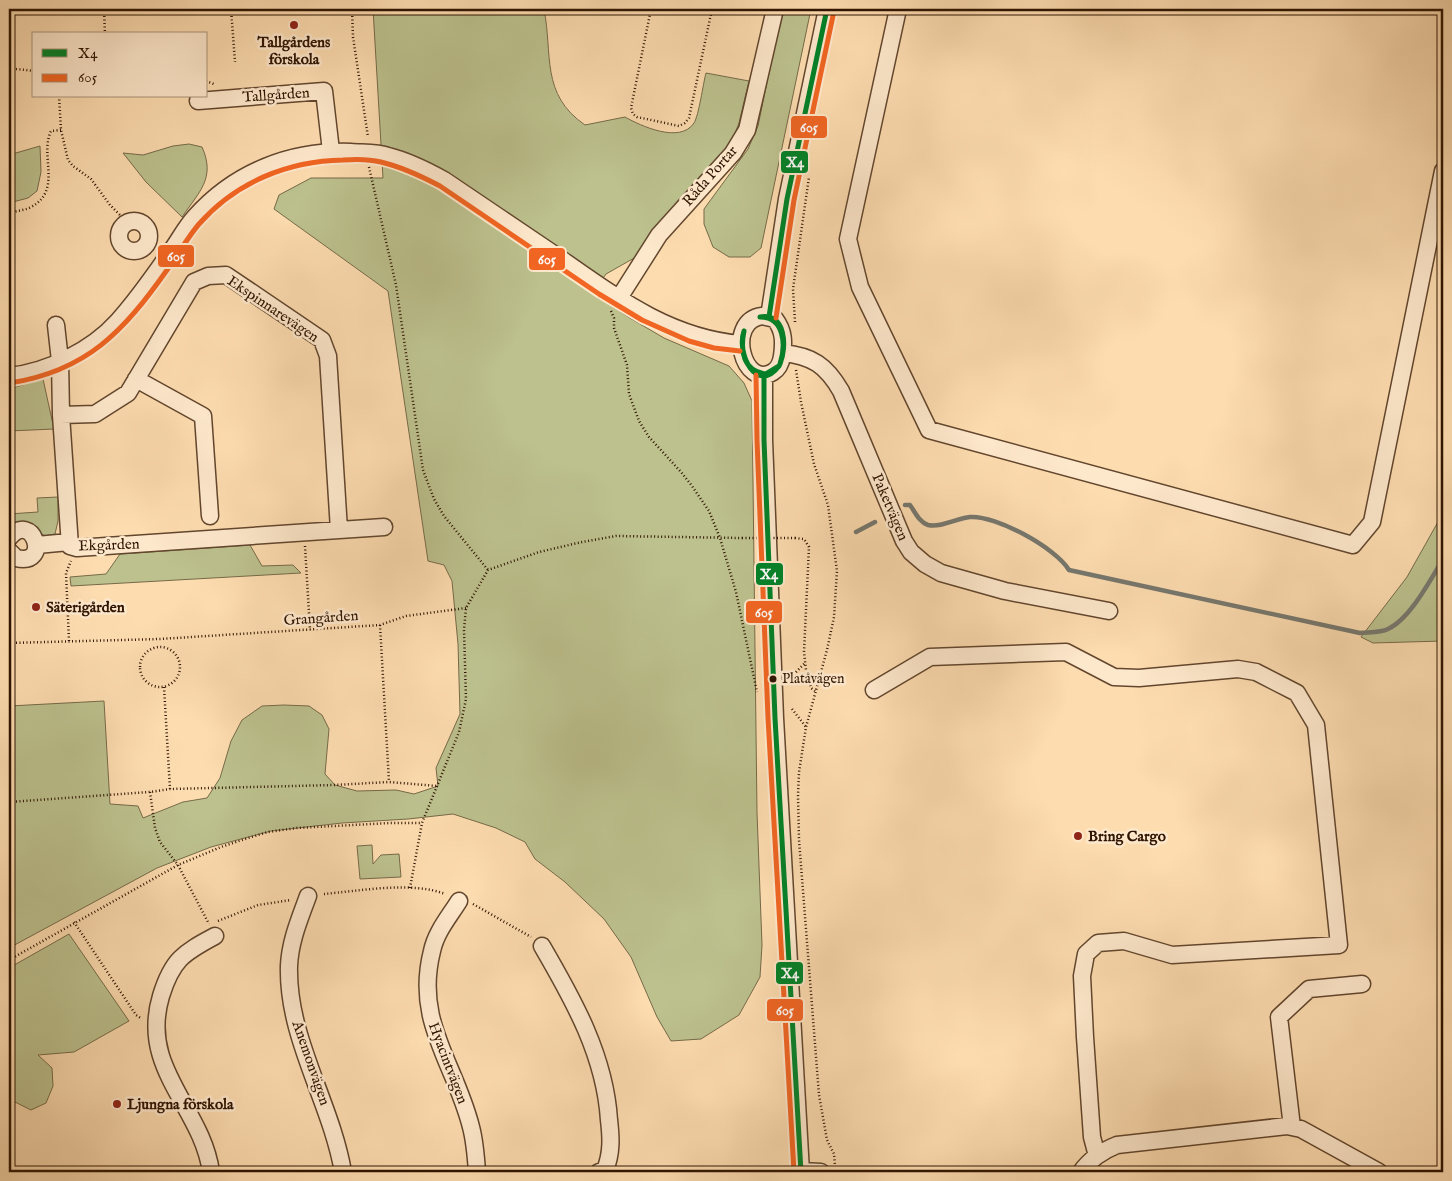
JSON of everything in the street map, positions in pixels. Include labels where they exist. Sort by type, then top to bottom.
[{"type":"street","name":"Råda Portar","points":[[612,294],[659,235],[733,153],[745,134],[751,120],[775,9]]},
{"type":"street","points":[[769,317],[786,199],[827,9]]},
{"type":"street","points":[[898,9],[848,239],[860,288],[929,430],[1353,545],[1372,522],[1443,171]]},
{"type":"street","name":"Tallgården","points":[[198,101],[324,91],[331,151]]},
{"type":"street","points":[[9,376],[28,373],[60,362],[80,351],[103,334],[118,321],[138,297],[194,218],[226,189],[243,177],[269,164],[300,155],[331,151],[387,155],[418,166],[444,180],[612,294],[657,321],[697,336],[741,344]]},
{"type":"street","name":"Ekspinnarevägen","points":[[61,415],[96,414],[128,393],[194,282],[208,276],[226,275],[322,340],[328,356],[339,530]]},
{"type":"street","points":[[762,316],[769,317],[775,319],[780,326],[789,354],[782,360],[778,368],[764,375],[753,372],[748,367],[741,344],[746,325],[751,319],[762,316]]},
{"type":"street","name":"Ekgården","points":[[56,325],[60,362],[61,415],[73,545],[339,530]]},
{"type":"street","name":"Paketvägen","points":[[789,354],[814,361],[823,367],[834,379],[841,391],[904,541],[911,552],[925,564],[941,574],[1005,591],[1109,611]]},
{"type":"street","points":[[764,375],[764,440],[775,718],[801,1172],[821,1172]]},
{"type":"street","points":[[136,379],[203,416],[210,516]]},
{"type":"street","points":[[339,530],[384,527]]},
{"type":"street","points":[[9,538],[13,533],[26,530],[35,537],[37,544],[35,551],[26,559],[16,558],[9,551]]},
{"type":"street","points":[[37,544],[73,545]]},
{"type":"street","points":[[874,690],[930,657],[1066,652],[1114,677],[1139,678],[1238,669],[1256,672],[1297,693],[1316,725],[1339,945],[1172,955],[1124,941],[1098,943],[1086,954],[1082,976],[1092,1137],[1097,1156]]},
{"type":"street","name":"Anemonvägen","points":[[308,896],[294,935],[289,964],[290,990],[296,1026],[329,1117],[343,1172]]},
{"type":"street","name":"Hyacintvägen","points":[[459,901],[438,934],[432,950],[427,979],[428,1000],[432,1025],[472,1128],[477,1172]]},
{"type":"street","points":[[211,1172],[200,1135],[159,1054],[156,1023],[158,1007],[170,970],[188,950],[212,930]]},
{"type":"street","points":[[542,946],[567,988],[598,1058],[609,1109],[610,1158],[602,1171]]},
{"type":"street","points":[[1292,1127],[1279,1017],[1309,989],[1362,984]]},
{"type":"street","points":[[1081,1172],[1097,1156],[1117,1145],[1287,1126],[1301,1128],[1379,1172]]},
{"type":"path","points":[[104,9],[105,32]]},
{"type":"path","points":[[231,9],[235,62]]},
{"type":"path","points":[[352,9],[353,37],[369,139],[367,161],[396,285],[422,470],[434,499],[444,516],[488,570]]},
{"type":"path","points":[[651,9],[631,108],[633,114],[637,117],[679,126],[689,118],[712,9]]},
{"type":"path","points":[[9,70],[32,71]]},
{"type":"path","points":[[208,82],[216,84]]},
{"type":"path","points":[[58,98],[61,130],[68,160],[91,180],[110,205],[128,222]]},
{"type":"path","points":[[9,214],[31,207],[43,197],[48,187],[47,139],[51,132],[61,130]]},
{"type":"path","points":[[795,328],[794,280],[810,171]]},
{"type":"path","points":[[612,294],[603,295],[614,318],[614,328],[627,365],[629,394],[632,406],[649,437],[681,472],[709,511],[720,538],[736,592],[756,686]]},
{"type":"path","points":[[789,354],[796,378],[814,464],[828,505],[837,572],[834,618],[806,727],[799,772],[800,846],[819,1095],[827,1140],[834,1154],[836,1172]]},
{"type":"path","points":[[304,533],[310,630]]},
{"type":"path","points":[[410,888],[422,823],[460,732],[466,699],[464,630],[466,608],[488,570],[539,552],[616,536],[804,539],[810,551],[805,628],[805,663],[811,688],[816,691]]},
{"type":"path","points":[[69,641],[66,573],[73,545]]},
{"type":"path","points":[[380,625],[406,616],[466,608]]},
{"type":"path","name":"Grangården","points":[[160,639],[380,625],[389,782]]},
{"type":"path","points":[[9,643],[160,639],[160,647]]},
{"type":"path","points":[[160,647],[170,649],[180,664],[175,681],[164,687],[157,687],[145,680],[140,668],[145,655],[150,650],[160,647]]},
{"type":"path","points":[[791,677],[805,663]]},
{"type":"path","points":[[164,687],[170,789]]},
{"type":"path","points":[[792,709],[806,727]]},
{"type":"path","points":[[9,802],[170,789],[389,782],[437,786]]},
{"type":"path","points":[[150,792],[155,828],[160,842],[178,865],[212,930],[258,905],[308,896],[374,889],[410,888],[442,893],[459,901],[476,905],[525,933],[542,946]]},
{"type":"path","points":[[9,960],[178,865],[221,847],[268,832],[298,828],[422,823]]},
{"type":"path","points":[[74,922],[136,1015],[148,1023],[156,1023]]},
{"type":"path","points":[[757,1172],[801,1172]]},
{"type":"green space","points":[[373,9],[544,9],[551,72],[555,87],[561,100],[571,113],[585,125],[625,117],[660,131],[680,132],[688,129],[696,119],[706,73],[749,81],[739,123],[732,141],[675,204],[646,240],[636,257],[606,274],[592,293],[664,338],[729,366],[744,383],[752,401],[757,813],[762,945],[760,977],[739,1015],[701,1039],[671,1041],[657,1017],[631,957],[604,919],[565,882],[535,859],[525,842],[496,828],[453,814],[271,831],[211,847],[157,868],[9,948],[9,706],[104,701],[110,804],[138,806],[143,818],[183,802],[207,798],[220,778],[231,741],[242,720],[262,706],[309,706],[322,715],[329,729],[325,774],[335,785],[357,791],[396,790],[414,794],[438,786],[436,768],[460,714],[458,644],[452,581],[444,565],[428,561],[388,291],[274,209],[279,195],[311,178],[383,178]]},
{"type":"green space","points":[[782,9],[811,9],[761,248],[750,257],[729,257],[713,247],[704,224],[704,209],[748,149],[758,126]]},
{"type":"green space","points":[[189,144],[202,147],[207,168],[204,184],[182,217],[146,182],[123,153],[143,155],[173,146]]},
{"type":"green space","points":[[40,146],[41,172],[37,191],[28,198],[9,203],[9,155]]},
{"type":"green space","points":[[9,294],[13,363],[9,363]]},
{"type":"green space","points":[[43,379],[54,429],[9,431],[9,389]]},
{"type":"green space","points":[[58,497],[58,521],[55,534],[45,536],[28,525],[9,531],[9,514],[38,512],[37,498]]},
{"type":"green space","points":[[1443,513],[1443,641],[1373,643],[1361,637],[1407,577]]},
{"type":"green space","points":[[250,545],[262,566],[293,565],[301,573],[71,586],[70,577],[106,574],[120,554]]},
{"type":"green space","points":[[372,845],[373,864],[381,855],[399,854],[401,877],[360,879],[357,846]]},
{"type":"green space","points":[[69,934],[129,1021],[74,1052],[38,1055],[52,1068],[53,1086],[46,1103],[31,1110],[9,1099],[9,968]]},
{"type":"waterway","points":[[905,505],[910,505],[925,524],[933,526],[970,517],[995,521],[1039,543],[1052,552],[1069,570],[1360,633],[1388,629],[1404,617],[1419,598],[1443,559]]},
{"type":"waterway","points":[[856,532],[875,522]]},
{"type":"transit line","name":"X4","points":[[769,317],[787,199],[827,9]]},
{"type":"transit line","name":"605","points":[[776,318],[794,200],[834,11]]},
{"type":"transit line","name":"605","points":[[10,383],[61,369],[101,345],[135,312],[199,224],[229,196],[264,177],[283,170],[323,161],[367,160],[381,162],[404,169],[426,179],[440,186],[599,294],[642,320],[689,341],[714,348],[740,351]]},
{"type":"transit line","name":"X4","points":[[760,317],[768,318],[775,322],[782,334],[783,349],[780,364]]},
{"type":"transit line","name":"X4","points":[[760,317],[769,317],[780,325],[784,340],[780,364]]},
{"type":"transit line","name":"X4","points":[[744,331],[743,353],[752,369],[766,374],[779,366]]},
{"type":"transit line","name":"X4","points":[[744,331],[742,340],[743,350],[750,368],[756,374],[763,376],[771,374],[779,366]]},
{"type":"transit line","name":"605","points":[[756,375],[768,718],[794,1172]]},
{"type":"transit line","name":"X4","points":[[764,375],[764,440],[775,718],[801,1172]]},
{"type":"place","name":"Tallgårdens förskola","points":[[294,25]]},
{"type":"place","name":"Säterigården","points":[[36,607]]},
{"type":"place","name":"Platåvägen","points":[[773,679]]},
{"type":"place","name":"Bring Cargo","points":[[1078,836]]},
{"type":"place","name":"Ljungna förskola","points":[[117,1104]]}]
